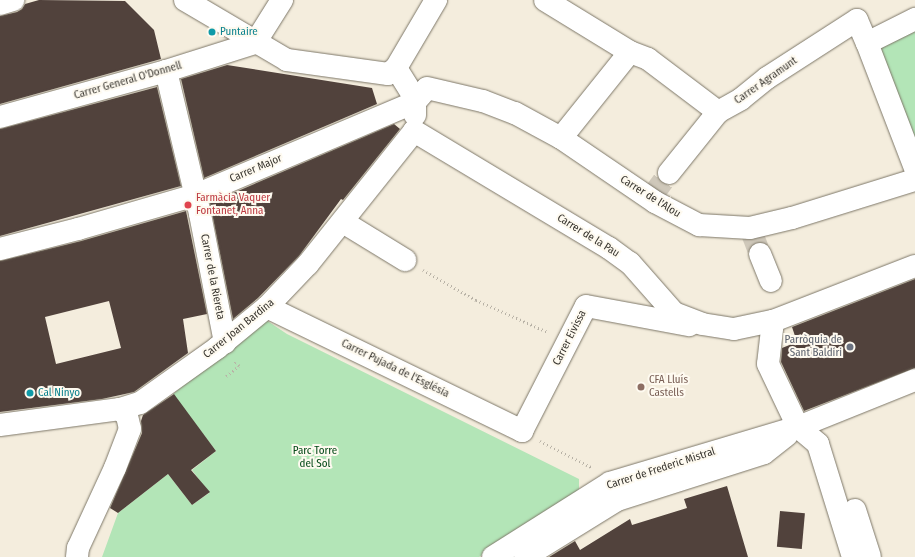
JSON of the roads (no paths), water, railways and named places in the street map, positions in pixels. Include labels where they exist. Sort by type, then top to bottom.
[{"type":"street","points":[[0,4],[13,0]]},
{"type":"street","points":[[185,0],[255,43],[287,60],[388,74],[396,68],[436,0]]},
{"type":"street","points":[[255,43],[282,0]]},
{"type":"street","points":[[545,0],[630,52],[648,59],[718,112]]},
{"type":"street","points":[[911,163],[868,43],[915,19]]},
{"type":"street","name":"Carrer Agramunt","points":[[669,173],[718,112],[741,100],[767,78],[857,20],[868,43]]},
{"type":"street","name":"Carrer General O'Donnell","points":[[0,117],[166,71],[255,43]]},
{"type":"street","points":[[561,138],[630,52]]},
{"type":"street","points":[[396,68],[415,102],[414,131]]},
{"type":"street","name":"Carrer de la Riereta","points":[[166,71],[196,195],[215,287],[224,343]]},
{"type":"street","name":"Carrer de l'Alou","points":[[415,102],[427,88],[483,101],[515,113],[561,138],[655,202],[699,225],[750,228],[792,218],[911,163]]},
{"type":"street","name":"Carrer Major","points":[[0,249],[78,229],[196,195],[415,102]]},
{"type":"street","name":"Carrer Joan Bardina","points":[[0,425],[120,409],[140,403],[224,343],[267,308],[308,264],[343,222],[414,131]]},
{"type":"street","name":"Carrer de la Pau","points":[[414,131],[609,248],[630,263],[674,313],[702,324],[734,329],[775,316],[915,266]]},
{"type":"street","points":[[343,222],[405,260]]},
{"type":"street","points":[[760,254],[771,281]]},
{"type":"street","name":"Carrer Eivissa","points":[[522,431],[586,306],[692,326],[702,324]]},
{"type":"street","name":"Carrer Pujada de l'Església","points":[[267,308],[522,431]]},
{"type":"street","points":[[775,316],[768,364],[798,426],[818,444],[834,448],[855,556]]},
{"type":"street","name":"Carrer de Frederic Mistral","points":[[493,557],[610,483],[798,426],[915,380]]},
{"type":"street","points":[[77,557],[78,548],[115,468],[130,429],[127,416],[120,409]]},
{"type":"street","name":"Carrer de Frederic Mistral","points":[[525,557],[617,500],[764,453],[798,426]]},
{"type":"tunnel","points":[[650,199],[669,173]]},
{"type":"tunnel","points":[[750,228],[760,254]]},
{"type":"place","name":"Puntaire","points":[[212,32]]},
{"type":"place","name":"Farmàcia Vaquer Fontanet, Anna","points":[[188,205]]},
{"type":"place","name":"Parròquia de Sant Baldiri","points":[[850,347]]},
{"type":"place","name":"CFA Lluís Castells","points":[[641,387]]},
{"type":"place","name":"Cal Ninyo","points":[[30,393]]},
{"type":"park label","name":"Parc Torre del Sol","points":[[315,458]]}]
